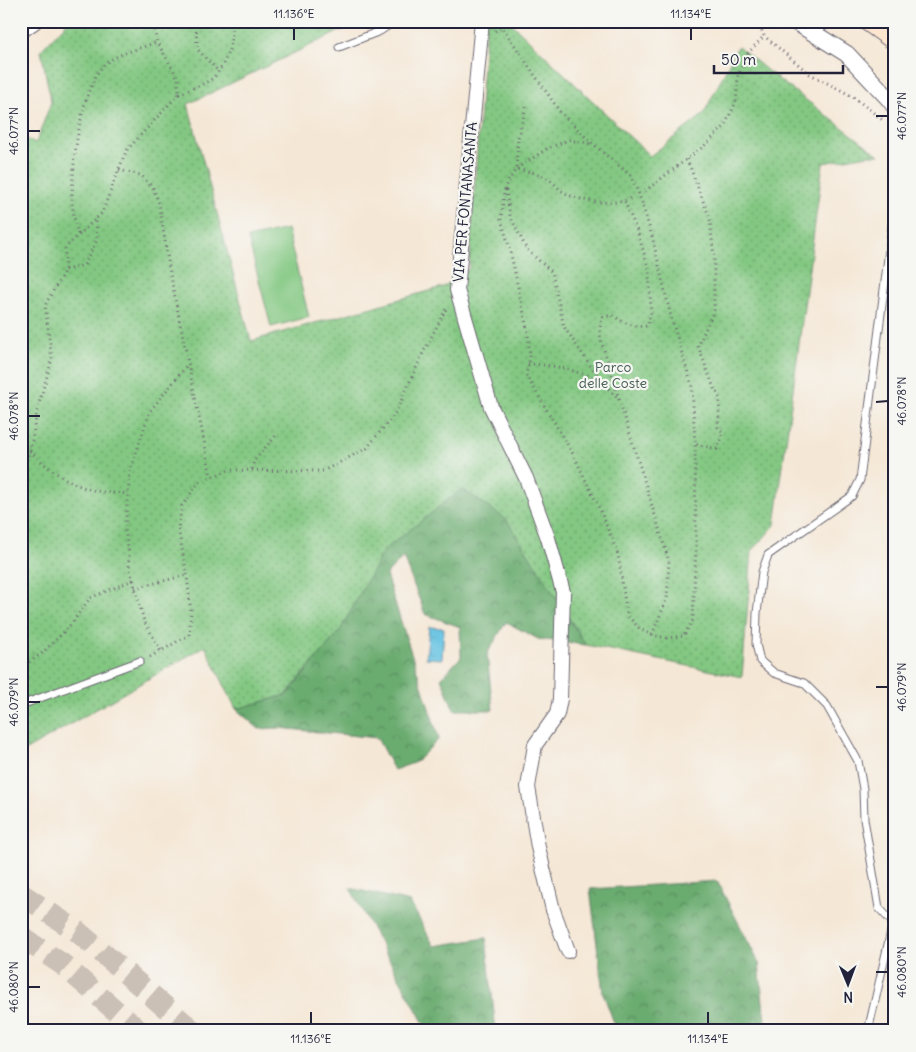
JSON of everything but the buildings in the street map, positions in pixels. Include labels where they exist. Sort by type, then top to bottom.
[{"type":"main road","points":[[867,21],[895,41]]},
{"type":"street","points":[[21,30],[34,21]]},
{"type":"street","name":"VIA PER FONTANASANTA","points":[[482,21],[457,290],[491,407],[526,478],[548,538],[563,592],[560,698],[557,714],[535,745],[528,787],[538,847],[551,901],[568,951]]},
{"type":"street","points":[[794,21],[847,54],[890,100],[892,114]]},
{"type":"lane","points":[[339,47],[380,31],[395,21]]},
{"type":"lane","points":[[893,923],[879,908],[864,818],[863,789],[858,761],[827,706],[804,683],[774,673],[760,661],[756,644],[757,613],[762,572],[768,555],[795,534],[852,496],[860,480],[895,202]]},
{"type":"lane","points":[[21,705],[140,661]]},
{"type":"lane","points":[[868,1031],[895,914]]},
{"type":"path","points":[[153,21],[157,42],[178,78],[179,94]]},
{"type":"path","points":[[196,21],[197,49],[218,71]]},
{"type":"path","points":[[21,474],[30,452],[38,407],[52,360],[46,305],[65,270],[65,248],[102,213],[126,152],[179,94],[214,78],[225,61],[233,33],[232,21]]},
{"type":"path","points":[[758,21],[764,36],[810,74],[852,96],[884,121],[892,114]]},
{"type":"path","points":[[494,32],[502,27],[560,112],[593,144],[630,175],[639,194],[652,236],[671,317],[692,386],[696,528],[693,620],[684,636],[667,638],[652,635],[640,629],[627,615],[618,554],[601,512],[573,454],[526,375],[530,357],[528,333],[510,250],[501,219],[505,187],[516,169],[548,148],[569,140],[593,144]]},
{"type":"path","points":[[645,191],[687,159],[724,127],[736,102],[738,76],[748,54],[764,36]]},
{"type":"path","points":[[78,234],[72,202],[75,149],[87,95],[96,76],[110,60],[157,42]]},
{"type":"path","points":[[516,169],[518,138],[526,107]]},
{"type":"path","points":[[687,159],[710,219],[714,258],[714,310],[698,346],[720,400],[718,428],[722,431],[718,450],[695,444]]},
{"type":"path","points":[[516,169],[545,177],[565,193],[608,204],[625,202],[634,197]]},
{"type":"path","points":[[119,170],[141,175],[153,188],[159,203],[188,364],[211,476]]},
{"type":"path","points":[[505,187],[510,216],[527,250],[552,272],[564,327],[602,381],[619,400]]},
{"type":"path","points":[[625,202],[637,231],[649,269],[651,314],[647,326],[638,327],[623,322],[611,315],[603,317],[600,323],[603,348],[668,561],[667,598],[652,635]]},
{"type":"path","points":[[65,270],[84,265],[97,240],[96,218]]},
{"type":"path","points":[[140,661],[189,635],[191,612],[188,575],[178,528],[182,506],[199,482],[229,470],[323,471],[367,448],[396,412],[427,345],[457,290]]},
{"type":"path","points":[[161,651],[144,621],[129,567],[125,529],[130,471],[150,410],[188,364]]},
{"type":"path","points":[[528,364],[568,368],[602,381]]},
{"type":"path","points":[[252,469],[254,461],[278,433]]},
{"type":"path","points":[[30,452],[45,466],[68,480],[96,490],[128,494]]},
{"type":"path","points":[[135,588],[188,575]]},
{"type":"path","points":[[21,668],[42,653],[69,628],[90,598],[133,580]]},
{"type":"green space","name":"Parco delle Coste","points":[[67,21],[361,21],[188,104],[251,341],[443,287],[469,269],[486,21],[509,21],[650,156],[703,115],[738,46],[769,72],[879,155],[868,155],[823,163],[775,525],[752,551],[742,677],[586,645],[507,520],[462,489],[383,551],[341,629],[286,695],[236,709],[205,646],[21,753],[21,137],[36,143],[51,102],[41,50]]},
{"type":"green space","points":[[287,229],[309,317],[271,327],[248,238]]},
{"type":"green space","points":[[462,489],[507,520],[586,645],[538,639],[506,622],[487,654],[493,710],[454,710],[441,678],[461,657],[460,627],[425,614],[403,557],[386,575],[439,739],[416,762],[394,770],[377,738],[279,728],[259,729],[236,709],[287,695],[341,629],[383,551]]},
{"type":"green space","points":[[717,881],[759,963],[766,1031],[617,1031],[603,993],[590,889]]},
{"type":"green space","points":[[350,888],[410,902],[434,946],[486,938],[496,1031],[428,1031]]},
{"type":"water","points":[[429,627],[444,628],[442,659],[426,658]]},
{"type":"tunnel","points":[[21,894],[78,932],[193,1031]]},
{"type":"tunnel","points":[[21,937],[62,964],[139,1031]]}]
